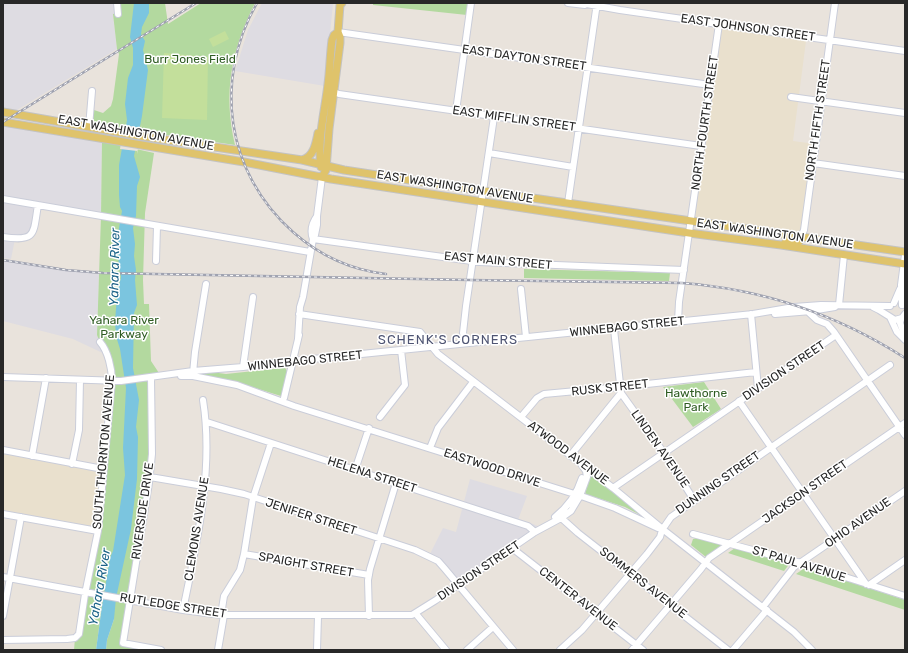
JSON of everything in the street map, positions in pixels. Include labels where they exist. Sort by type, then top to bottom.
[{"type":"main road","points":[[302,160],[307,158],[312,153],[337,68],[341,39],[338,29],[340,4]]},
{"type":"main road","points":[[323,165],[329,130],[331,91],[330,56],[333,38],[338,29]]},
{"type":"main road","points":[[330,56],[334,59],[337,68]]},
{"type":"main road","name":"EAST WASHINGTON AVENUE","points":[[3,112],[121,133],[302,160],[352,171],[568,204],[905,252]]},
{"type":"main road","points":[[322,119],[323,165],[325,172],[322,177]]},
{"type":"main road","name":"EAST WASHINGTON AVENUE","points":[[3,122],[244,162],[322,177],[904,264]]},
{"type":"main road","points":[[781,245],[787,241],[799,242],[801,237]]},
{"type":"street","points":[[117,3],[118,14]]},
{"type":"street","points":[[456,111],[471,3]]},
{"type":"street","name":"EAST JOHNSON STREET","points":[[568,3],[594,5]]},
{"type":"street","name":"EAST JOHNSON STREET","points":[[581,3],[905,50]]},
{"type":"street","name":"NORTH FIFTH STREET","points":[[801,237],[804,230],[834,3]]},
{"type":"street","points":[[568,204],[594,5]]},
{"type":"street","name":"NORTH FOURTH STREET","points":[[678,322],[679,302],[719,24]]},
{"type":"street","name":"EAST DAYTON STREET","points":[[338,29],[465,50],[710,85]]},
{"type":"street","points":[[89,127],[92,91]]},
{"type":"street","name":"EAST MIFFLIN STREET","points":[[331,91],[339,94],[494,117],[702,146]]},
{"type":"street","points":[[791,97],[905,113]]},
{"type":"street","points":[[465,343],[463,331],[494,117]]},
{"type":"street","points":[[489,153],[573,166]]},
{"type":"street","points":[[813,163],[905,176]]},
{"type":"street","points":[[284,398],[298,339],[303,296],[313,239],[312,224],[316,216],[322,177]]},
{"type":"street","points":[[3,199],[310,252]]},
{"type":"street","points":[[3,237],[21,239],[29,237],[33,232],[38,205]]},
{"type":"street","points":[[156,261],[157,226]]},
{"type":"street","name":"EAST MAIN STREET","points":[[313,239],[473,261],[545,266],[684,270]]},
{"type":"street","points":[[838,306],[844,255]]},
{"type":"street","points":[[904,307],[901,285],[905,255]]},
{"type":"street","points":[[193,374],[206,284]]},
{"type":"street","points":[[901,285],[888,311],[897,332],[905,340]]},
{"type":"street","points":[[521,290],[526,337]]},
{"type":"street","points":[[243,367],[253,297]]},
{"type":"street","name":"WINNEBAGO STREET","points":[[3,377],[121,381],[193,374],[221,369],[294,361],[752,314],[794,307],[806,309],[834,308],[838,306],[872,307],[898,303],[904,307]]},
{"type":"street","name":"WINNEBAGO STREET","points":[[872,307],[895,320],[901,319]]},
{"type":"street","points":[[806,309],[817,320],[827,324],[836,335],[905,435]]},
{"type":"street","name":"ATWOOD AVENUE","points":[[301,314],[417,331],[423,335],[438,354],[613,488],[663,530],[765,608],[794,632],[812,650]]},
{"type":"street","points":[[752,314],[758,388]]},
{"type":"street","points":[[905,314],[900,323],[905,336]]},
{"type":"street","name":"LINDEN AVENUE","points":[[614,329],[621,390],[694,500]]},
{"type":"street","name":"DIVISION STREET","points":[[613,488],[836,335]]},
{"type":"street","name":"SOUTH THORNTON AVENUE","points":[[3,640],[67,639],[78,636],[98,531],[112,381],[112,372],[107,355],[100,342]]},
{"type":"street","points":[[380,417],[405,385],[401,350]]},
{"type":"street","name":"DUNNING STREET","points":[[560,650],[582,630],[660,537],[671,516],[890,365]]},
{"type":"street","name":"RUSK STREET","points":[[521,418],[541,395],[621,390],[756,372]]},
{"type":"street","name":"EASTWOOD DRIVE","points":[[193,374],[252,390],[294,406],[369,428],[578,495],[615,508],[663,530]]},
{"type":"street","name":"RIVERSIDE DRIVE","points":[[151,377],[152,454],[150,477],[145,510],[126,599],[122,643],[161,650]]},
{"type":"street","points":[[32,456],[46,378]]},
{"type":"street","points":[[72,464],[79,427],[80,380]]},
{"type":"street","points":[[430,448],[433,437],[438,428],[473,382]]},
{"type":"street","name":"EASTWOOD DRIVE","points":[[252,390],[260,390],[284,398],[307,406],[316,412]]},
{"type":"street","points":[[570,456],[621,390]]},
{"type":"street","name":"CLEMONS AVENUE","points":[[183,610],[205,486],[206,422],[203,400]]},
{"type":"street","points":[[739,401],[867,584],[905,560]]},
{"type":"street","name":"HELENA STREET","points":[[206,422],[528,526],[535,532]]},
{"type":"street","name":"JACKSON STREET","points":[[634,648],[709,558],[905,423]]},
{"type":"street","points":[[355,470],[369,428]]},
{"type":"street","points":[[218,650],[224,596],[240,570],[253,498],[271,443]]},
{"type":"street","points":[[3,450],[104,469]]},
{"type":"street","name":"DIVISION STREET","points":[[416,614],[560,516],[578,495],[583,475],[579,462]]},
{"type":"street","name":"JENIFER STREET","points":[[150,477],[234,492],[415,550],[438,561],[512,650]]},
{"type":"street","points":[[369,616],[369,575],[396,483]]},
{"type":"street","name":"OHIO AVENUE","points":[[733,650],[794,567],[905,491]]},
{"type":"street","points":[[3,514],[98,531]]},
{"type":"street","name":"SOMMERS AVENUE","points":[[560,516],[578,533],[728,650]]},
{"type":"street","points":[[3,616],[21,517]]},
{"type":"street","name":"ST PAUL AVENUE","points":[[693,534],[801,563],[905,596]]},
{"type":"street","name":"CENTER AVENUE","points":[[512,548],[596,613],[634,648],[643,650]]},
{"type":"street","name":"SPAIGHT STREET","points":[[244,554],[369,575]]},
{"type":"street","name":"RUTLEDGE STREET","points":[[3,577],[183,610],[222,615],[369,616],[416,614]]},
{"type":"street","points":[[416,614],[446,650]]},
{"type":"street","points":[[317,650],[318,616]]},
{"type":"street","points":[[467,650],[493,627]]},
{"type":"shaded area","points":[[3,3],[117,3],[118,14],[113,15],[117,49],[12,113],[3,112]]},
{"type":"shaded area","points":[[262,3],[333,3],[325,86],[235,71],[248,30]]},
{"type":"shaded area","points":[[724,24],[806,41],[793,141],[815,144],[801,237],[691,222],[718,29]]},
{"type":"shaded area","points":[[3,124],[102,139],[101,216],[38,205],[33,232],[15,239],[11,259],[3,258]]},
{"type":"shaded area","points":[[3,261],[99,274],[97,335],[107,355],[73,339],[3,321]]},
{"type":"shaded area","points":[[3,450],[103,469],[98,531],[3,514]]},
{"type":"shaded area","points":[[470,479],[527,496],[518,520],[542,528],[458,585],[445,569],[429,556],[443,528],[456,532]]},
{"type":"green space","name":"Yahara River Parkway","points":[[117,3],[165,3],[168,24],[201,3],[255,3],[240,38],[232,72],[230,107],[231,126],[235,145],[140,131],[136,149],[154,153],[145,213],[143,280],[144,304],[149,304],[151,361],[161,376],[151,377],[152,454],[123,643],[161,650],[106,650],[107,640],[114,619],[104,596],[96,650],[74,650],[75,638],[77,637],[98,531],[112,372],[97,335],[102,139],[89,136],[91,109],[103,113],[111,106],[113,99],[119,54],[117,49],[113,14],[118,13]]},
{"type":"green space","points":[[373,3],[468,4],[467,15],[373,5]]},
{"type":"green space","points":[[225,31],[229,39],[213,47],[209,39]]},
{"type":"green space","name":"Burr Jones Field","points":[[164,53],[208,57],[207,120],[162,118]]},
{"type":"green space","points":[[524,269],[670,273],[669,281],[524,278]]},
{"type":"green space","points":[[285,368],[287,371],[281,396],[229,380],[197,374],[211,372],[226,374]]},
{"type":"green space","name":"Hawthorne Park","points":[[704,382],[721,409],[693,427],[663,387]]},
{"type":"green space","points":[[591,473],[648,519],[625,507],[585,494]]},
{"type":"green space","points":[[701,537],[724,544],[706,557],[691,545],[693,539]]},
{"type":"green space","points":[[735,548],[790,563],[784,571],[728,553]]},
{"type":"green space","points":[[806,567],[905,600],[905,610],[796,574]]},
{"type":"water","points":[[134,3],[149,3],[149,13],[142,27],[141,34],[145,41],[143,50],[148,70],[142,116],[134,156],[140,177],[137,186],[136,216],[133,228],[137,305],[134,313],[133,368],[139,400],[136,427],[138,437],[137,479],[131,529],[116,598],[114,619],[107,640],[106,650],[96,650],[102,606],[110,558],[113,551],[125,475],[123,448],[126,388],[120,349],[116,336],[115,322],[117,295],[121,277],[116,245],[122,211],[120,207],[119,195],[119,165],[127,120],[125,104],[128,78],[133,65],[133,48],[130,37]]},
{"type":"pier","points":[[124,123],[124,125],[141,128],[142,125],[137,154],[137,151],[120,149]]},
{"type":"railway","points":[[3,122],[196,3]]},
{"type":"railway","points":[[257,3],[243,33],[235,63],[231,94],[233,124],[241,154],[253,182],[270,208],[293,232],[314,248],[348,265],[386,274]]},
{"type":"railway","points":[[3,260],[66,270],[103,273],[682,283],[712,286],[770,298],[826,317],[853,329],[905,358]]},
{"type":"district","name":"SCHENK'S CORNERS","points":[[448,340]]},
{"type":"water label","name":"Yahara River","points":[[115,267]]},
{"type":"water label","name":"Yahara River","points":[[100,587]]}]
